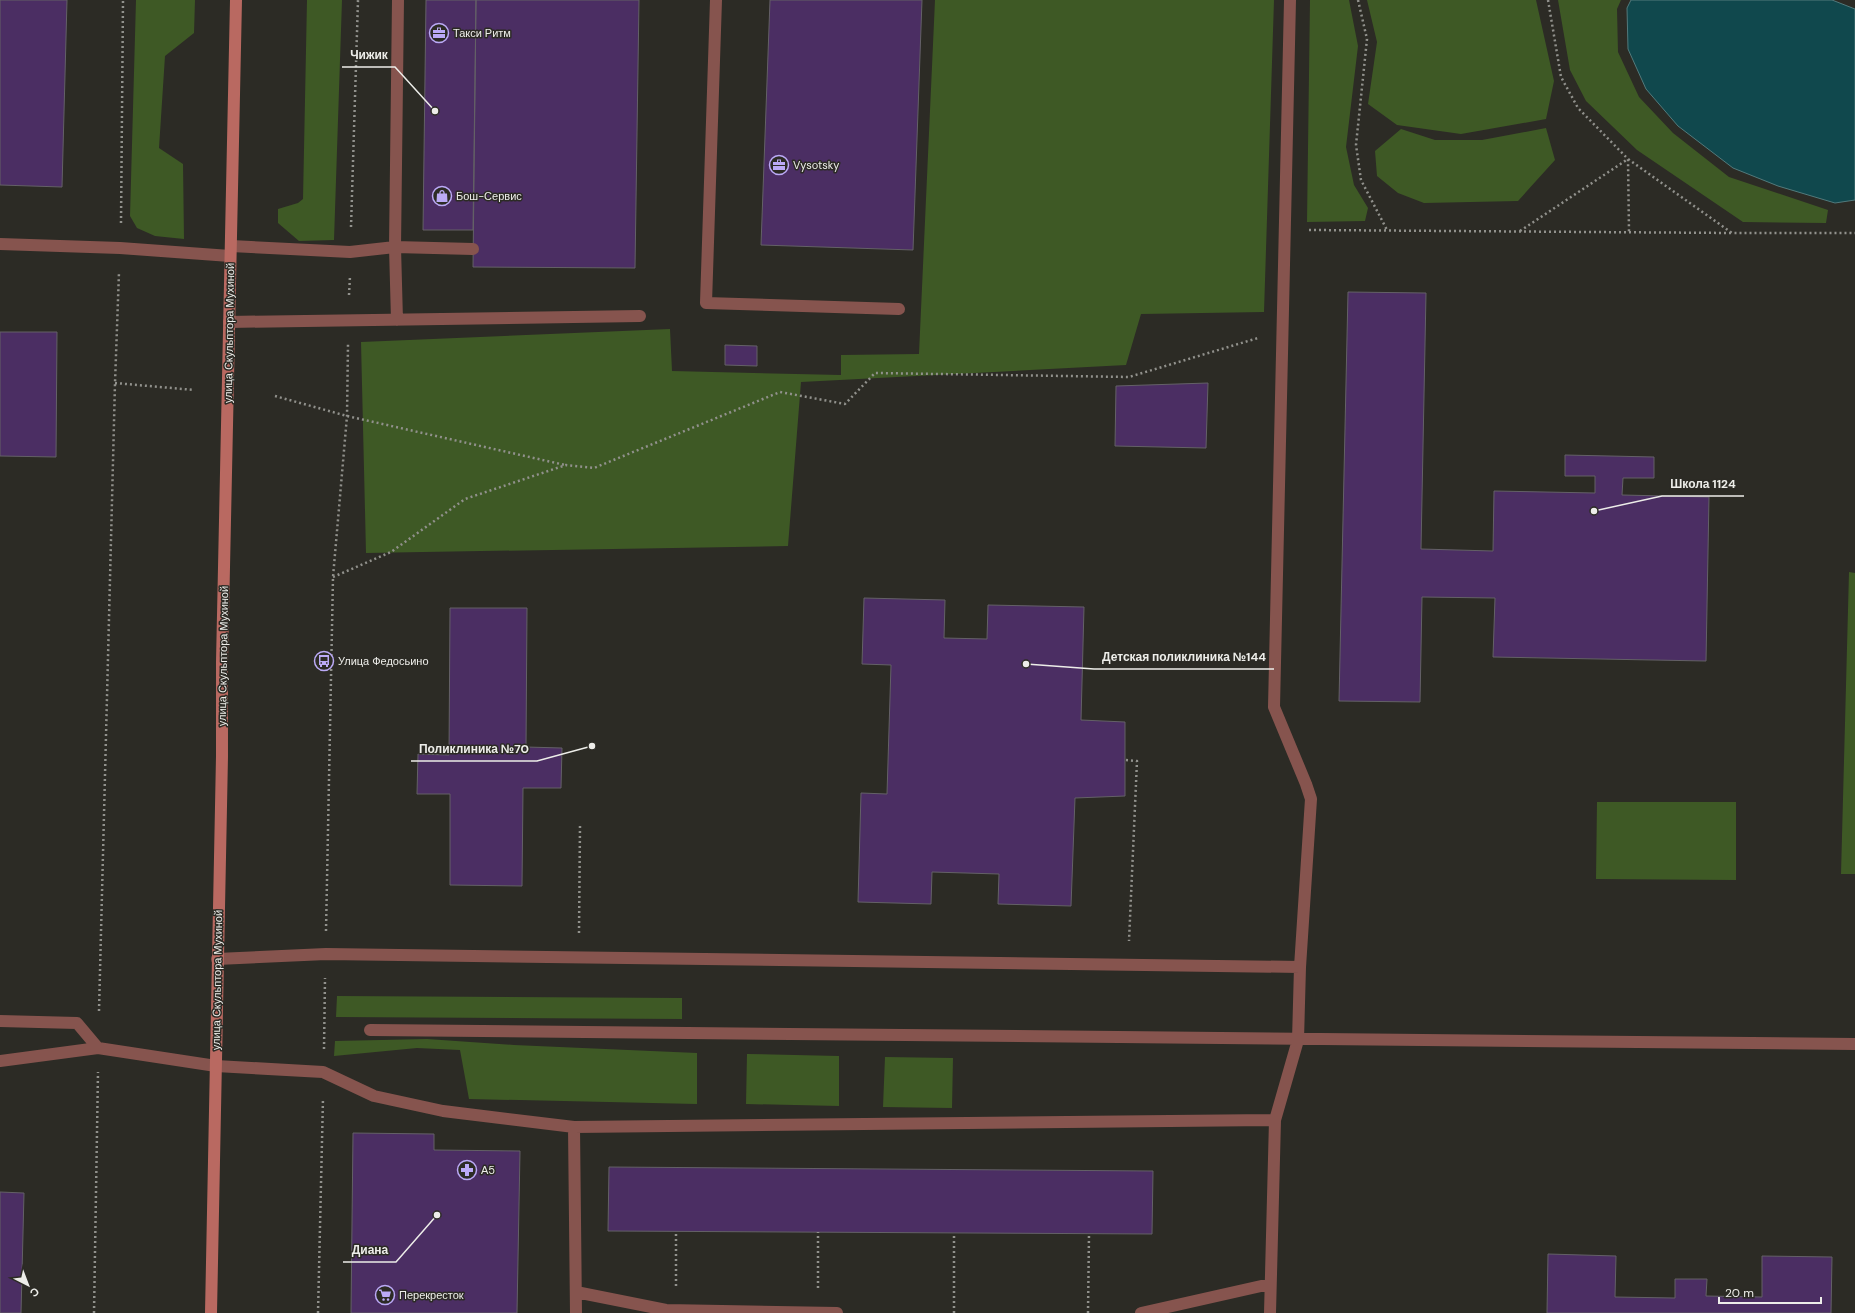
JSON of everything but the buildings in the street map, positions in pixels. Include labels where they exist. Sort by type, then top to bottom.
[{"type":"street","name":"улица Скульптора Мухиной","points":[[211,1313],[230,251],[236,0]]},
{"type":"lane","points":[[397,320],[395,247],[398,0]]},
{"type":"lane","points":[[716,0],[706,303],[899,309]]},
{"type":"lane","points":[[1270,1313],[1275,1120],[1298,1040],[1300,967],[1311,800],[1306,784],[1274,707],[1290,0]]},
{"type":"lane","points":[[0,244],[230,251],[350,252],[395,247],[473,249]]},
{"type":"lane","points":[[229,322],[640,316]]},
{"type":"lane","points":[[217,959],[326,954],[1300,967]]},
{"type":"lane","points":[[0,1021],[77,1023],[98,1048]]},
{"type":"lane","points":[[370,1030],[1298,1040],[1855,1044]]},
{"type":"lane","points":[[0,1061],[98,1048],[216,1066],[323,1072],[374,1096],[443,1111],[574,1127],[1275,1120]]},
{"type":"lane","points":[[574,1127],[576,1313]]},
{"type":"lane","points":[[1141,1313],[1270,1284]]},
{"type":"lane","points":[[576,1292],[666,1310],[837,1313]]},
{"type":"path","points":[[94,1313],[98,1048],[115,383],[120,248],[123,0]]},
{"type":"path","points":[[318,1313],[333,577],[347,416],[348,320],[358,0]]},
{"type":"path","points":[[1358,0],[1367,39],[1356,145],[1361,180],[1388,230]]},
{"type":"path","points":[[1548,0],[1561,77],[1578,108],[1628,159],[1732,233]]},
{"type":"path","points":[[1520,232],[1628,159]]},
{"type":"path","points":[[1628,159],[1629,232]]},
{"type":"path","points":[[1284,230],[1855,233]]},
{"type":"path","points":[[275,396],[347,416],[566,465],[594,468],[780,392],[845,404],[875,374],[1129,377],[1282,330]]},
{"type":"path","points":[[115,383],[194,390]]},
{"type":"path","points":[[333,577],[391,552],[465,498],[566,465]]},
{"type":"path","points":[[1126,760],[1137,761],[1128,964]]},
{"type":"path","points":[[579,958],[580,826]]},
{"type":"path","points":[[676,1231],[676,1310]]},
{"type":"path","points":[[818,1232],[818,1313]]},
{"type":"path","points":[[954,1233],[954,1313]]},
{"type":"path","points":[[1088,1313],[1089,1234]]},
{"type":"green space","points":[[136,0],[195,0],[194,33],[165,56],[159,148],[183,164],[184,239],[155,236],[137,228],[130,216]]},
{"type":"green space","points":[[307,0],[342,0],[334,240],[299,241],[278,223],[278,209],[298,203],[303,199]]},
{"type":"green space","points":[[935,0],[1274,0],[1264,312],[1141,314],[1126,365],[801,382],[788,546],[366,553],[361,342],[670,329],[672,371],[841,375],[841,355],[919,354]]},
{"type":"green space","points":[[1310,0],[1349,0],[1358,46],[1346,147],[1354,185],[1368,208],[1365,221],[1307,222]]},
{"type":"green space","points":[[1367,0],[1536,0],[1554,81],[1546,119],[1461,134],[1397,125],[1368,104],[1377,42]]},
{"type":"green space","points":[[1558,0],[1621,0],[1617,9],[1618,52],[1639,97],[1673,133],[1729,177],[1828,210],[1826,223],[1743,222],[1637,150],[1586,101],[1570,70]]},
{"type":"green space","points":[[1546,128],[1555,160],[1518,201],[1424,203],[1398,193],[1377,176],[1375,151],[1401,129],[1435,140],[1482,140]]},
{"type":"green space","points":[[1849,572],[1855,573],[1855,874],[1841,874]]},
{"type":"green space","points":[[1597,802],[1736,802],[1736,880],[1596,879]]},
{"type":"green space","points":[[337,996],[682,998],[682,1019],[336,1017]]},
{"type":"green space","points":[[427,1039],[514,1045],[697,1053],[697,1104],[469,1099],[460,1050],[417,1048],[334,1056],[335,1041]]},
{"type":"green space","points":[[747,1054],[839,1056],[839,1106],[746,1104]]},
{"type":"green space","points":[[885,1057],[953,1058],[952,1108],[883,1107]]},
{"type":"water","points":[[1631,0],[1832,0],[1855,9],[1855,200],[1835,203],[1778,186],[1733,168],[1678,126],[1646,89],[1628,49],[1627,8]]},
{"type":"place","name":"Такси Ритм","points":[[439,33]]},
{"type":"place","name":"Чижик","points":[[435,111]]},
{"type":"place","name":"Vysotsky","points":[[779,165]]},
{"type":"place","name":"Бош-Сервис","points":[[442,196]]},
{"type":"place","name":"Школа 1124","points":[[1594,511]]},
{"type":"place","name":"Улица Федосьино","points":[[324,661]]},
{"type":"place","name":"Детская поликлиника №144","points":[[1026,664]]},
{"type":"place","name":"Поликлиника №70","points":[[592,746]]},
{"type":"place","name":"А5","points":[[467,1170]]},
{"type":"place","name":"Диана","points":[[437,1215]]},
{"type":"place","name":"Перекресток","points":[[385,1295]]}]
